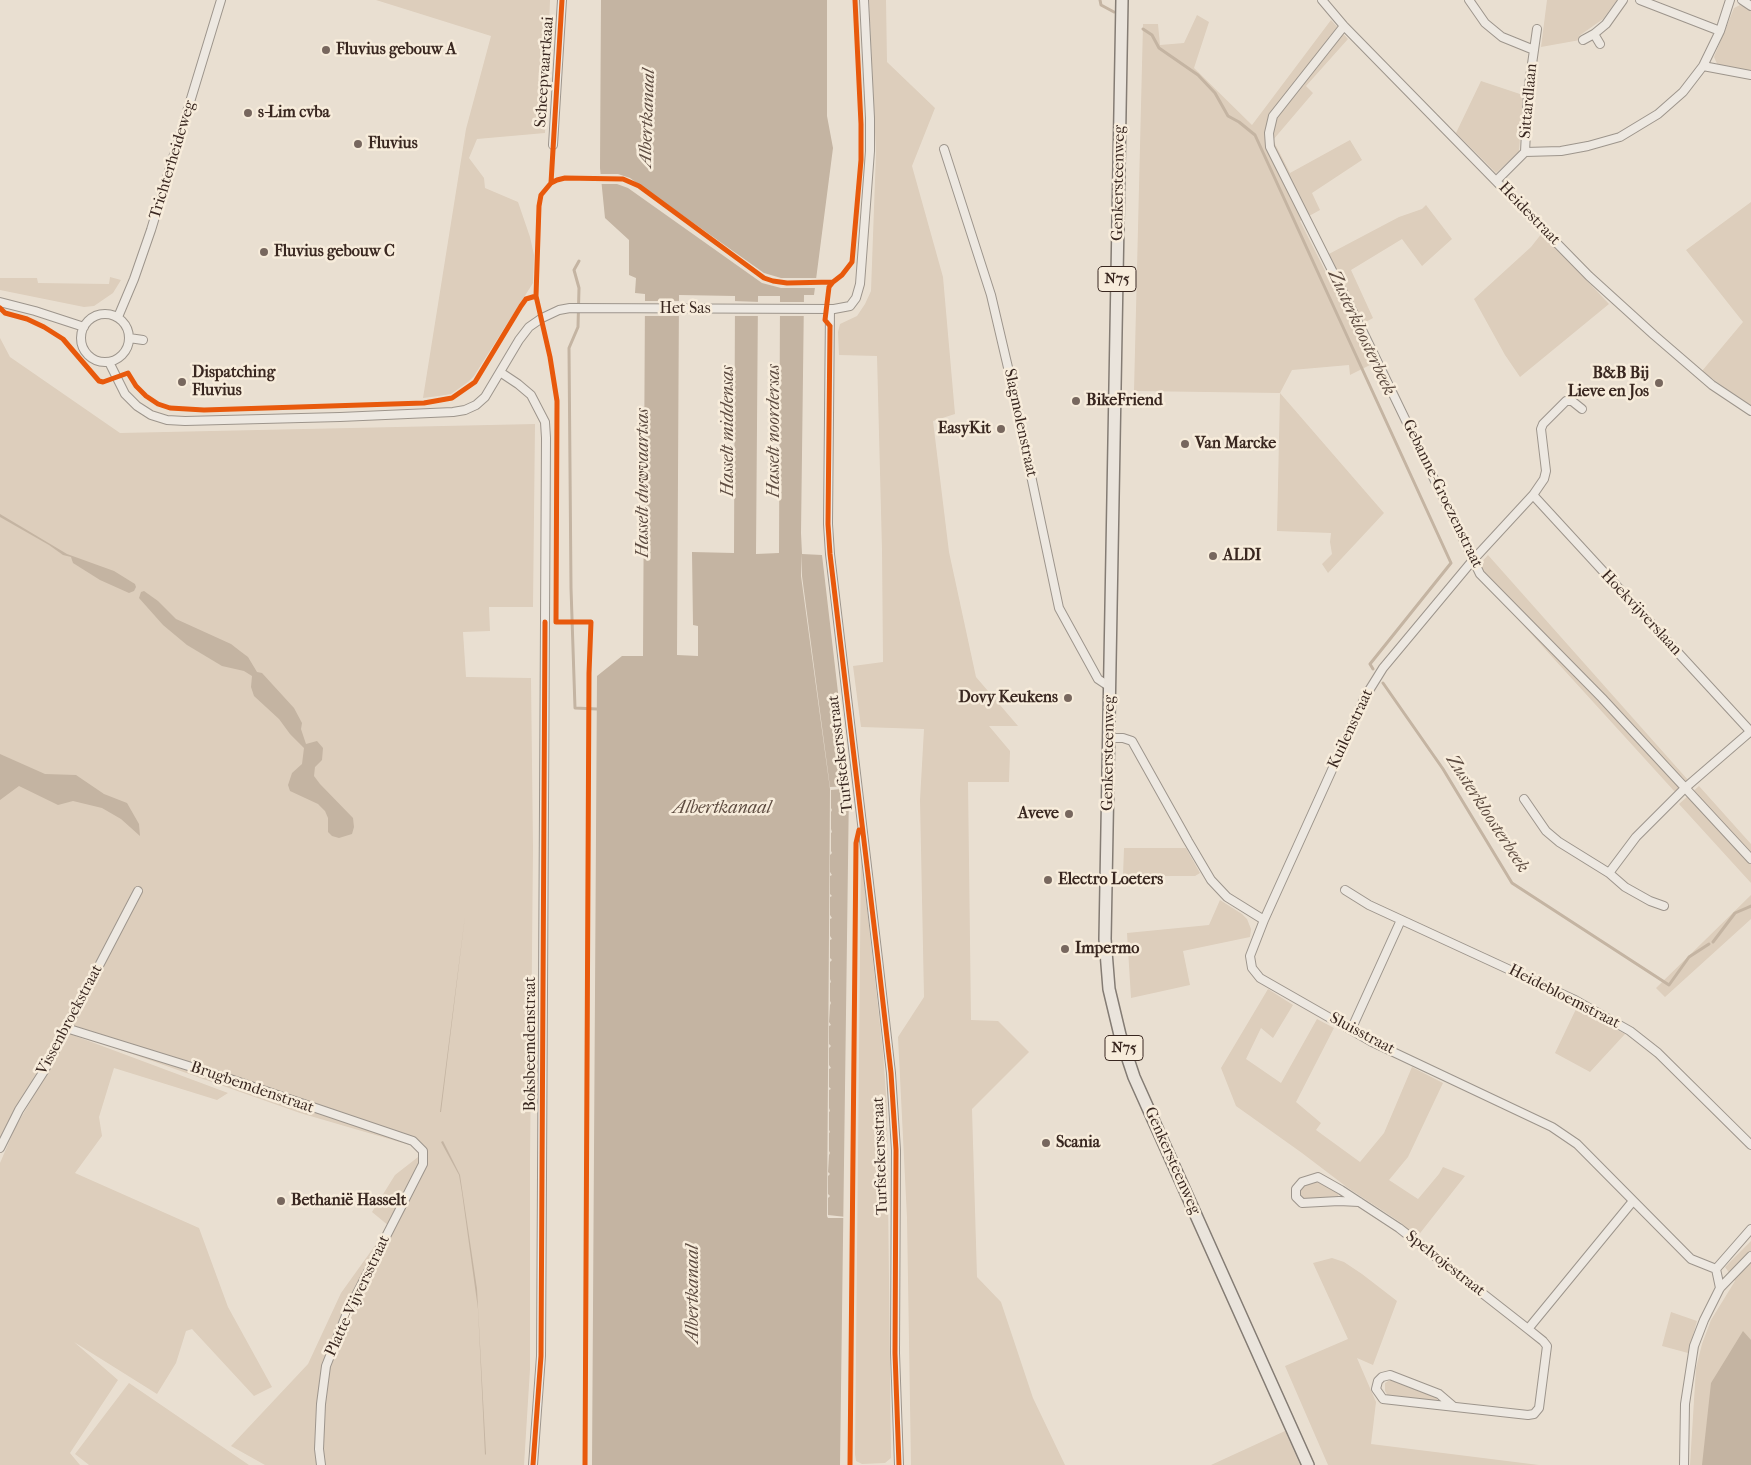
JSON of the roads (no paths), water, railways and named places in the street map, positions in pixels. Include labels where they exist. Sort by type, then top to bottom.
[{"type":"main road","name":"Genkersteenweg","points":[[1122,0],[1105,939],[1109,988],[1120,1036],[1138,1085],[1308,1465]]},
{"type":"street","name":"Trichterheideweg","points":[[118,317],[151,230],[221,0]]},
{"type":"street","name":"Scheepvaartkaai","points":[[553,145],[562,0]]},
{"type":"street","name":"Het Sas","points":[[109,362],[125,394],[137,406],[151,415],[168,420],[340,417],[453,412],[465,410],[476,405],[485,397],[519,340],[529,327],[559,310],[570,308],[830,309],[850,306],[856,298],[860,284],[870,151],[864,0]]},
{"type":"street","name":"Heidestraat","points":[[1322,0],[1344,26],[1589,276],[1712,385],[1751,411]]},
{"type":"street","name":"Sittardlaan","points":[[1469,0],[1485,23],[1502,37],[1534,50]]},
{"type":"street","points":[[1583,40],[1606,24],[1623,0]]},
{"type":"street","points":[[1640,0],[1720,31]]},
{"type":"street","points":[[1496,181],[1524,152],[1561,151],[1588,146],[1620,136],[1658,114],[1683,92],[1703,66],[1720,31],[1730,0]]},
{"type":"street","points":[[1742,0],[1751,6]]},
{"type":"street","name":"Gebanne-Groezenstraat","points":[[1344,26],[1272,116],[1268,133],[1270,147],[1480,574],[1602,698],[1751,859]]},
{"type":"street","name":"Sittardlaan","points":[[1524,152],[1528,92],[1537,29]]},
{"type":"street","points":[[1594,34],[1600,44]]},
{"type":"street","points":[[1703,66],[1751,75]]},
{"type":"street","name":"Slagmolenstraat","points":[[944,149],[991,294],[1059,608],[1098,679],[1110,687]]},
{"type":"street","points":[[0,302],[84,327]]},
{"type":"street","name":"Turfstekersstraat","points":[[830,309],[828,524],[830,554],[891,1073],[896,1150],[895,1353],[899,1465]]},
{"type":"street","points":[[102,314],[118,317],[128,330],[128,347],[124,354],[109,362],[92,359],[82,345],[81,336],[84,327],[88,321],[102,314]]},
{"type":"street","points":[[129,338],[144,340]]},
{"type":"street","name":"Boksbeemdenstraat","points":[[500,372],[531,395],[544,422],[546,438],[541,1347],[533,1465]]},
{"type":"street","points":[[1473,560],[1533,495],[1544,479],[1546,470],[1541,430],[1543,424],[1566,401],[1572,401],[1582,409]]},
{"type":"street","name":"Hoekvijverslaan","points":[[1533,495],[1751,731],[1685,788]]},
{"type":"street","name":"Kuilenstraat","points":[[1264,920],[1365,697],[1383,668],[1473,560]]},
{"type":"street","points":[[1109,738],[1123,738],[1132,741],[1140,752],[1211,880],[1228,897],[1264,920]]},
{"type":"street","points":[[1608,872],[1636,837],[1685,788]]},
{"type":"street","points":[[1524,799],[1546,831],[1558,842],[1608,872],[1625,887],[1650,901],[1664,906]]},
{"type":"street","name":"Heidebloemstraat","points":[[1345,890],[1369,906],[1588,1007],[1630,1031],[1658,1053],[1751,1145]]},
{"type":"street","name":"Vissenbroekstraat","points":[[0,1148],[19,1110],[44,1071],[138,891]]},
{"type":"street","name":"Sluisstraat","points":[[1264,920],[1250,956],[1252,968],[1260,978],[1381,1046],[1552,1127],[1577,1144],[1691,1259],[1716,1269]]},
{"type":"street","points":[[1351,1030],[1401,920]]},
{"type":"street","name":"Brugbemdenstraat","points":[[66,1028],[227,1078],[413,1141],[423,1151],[422,1164]]},
{"type":"street","name":"Platte-Vijversstraat","points":[[321,1465],[319,1449],[321,1404],[326,1366],[347,1313],[422,1164]]},
{"type":"street","name":"Spelvojestraat","points":[[1359,1202],[1330,1201],[1302,1203],[1296,1196],[1296,1189],[1302,1182],[1318,1177],[1335,1186],[1400,1228],[1528,1328],[1547,1346],[1539,1408],[1534,1414],[1528,1415],[1383,1399],[1376,1389],[1378,1381],[1382,1377],[1390,1375],[1439,1394],[1453,1406]]},
{"type":"street","points":[[1528,1328],[1633,1201]]},
{"type":"street","points":[[1720,1288],[1716,1269],[1751,1229]]},
{"type":"street","points":[[1684,1465],[1685,1404],[1694,1346],[1704,1320],[1720,1288],[1751,1256]]},
{"type":"water","name":"Albertkanaal","points":[[601,0],[827,0],[827,116],[833,148],[814,295],[804,295],[801,533],[802,554],[822,555],[849,787],[840,1465],[592,1465],[597,676],[622,656],[643,656],[645,294],[635,293],[636,278],[629,275],[629,240],[605,218],[600,168]],"holes":[[[679,295],[735,296],[734,553],[692,552],[693,625],[698,626],[698,656],[677,655]],[[758,296],[780,296],[779,553],[756,554]]]},
{"type":"water","points":[[0,514],[67,554],[114,571],[135,584],[134,591],[129,593],[100,580],[73,563],[71,557],[63,555],[0,517]]},
{"type":"water","points":[[144,591],[158,601],[176,619],[231,644],[248,657],[257,672],[262,673],[294,708],[302,723],[301,729],[306,744],[317,741],[323,748],[322,760],[315,767],[314,776],[353,818],[354,827],[352,834],[339,838],[332,836],[328,832],[328,818],[325,811],[318,804],[290,791],[288,785],[292,773],[302,764],[304,748],[279,719],[254,696],[251,687],[252,676],[244,671],[222,666],[187,645],[163,625],[139,598],[141,592]]},
{"type":"water","points":[[0,754],[45,774],[76,775],[104,794],[127,803],[139,824],[140,836],[121,819],[102,808],[73,801],[58,805],[19,786],[0,800]]},
{"type":"water","points":[[465,916],[441,1112],[440,1112]]},
{"type":"water","points":[[443,1141],[460,1175],[477,1289],[486,1454],[485,1455],[478,1309],[459,1175],[441,1142]]},
{"type":"water","points":[[1743,1331],[1751,1340],[1751,1465],[1702,1465],[1711,1383]]},
{"type":"waterway","name":"Zusterkloosterbeek","points":[[1100,0],[1101,5],[1114,12]]},
{"type":"waterway","name":"Zusterkloosterbeek","points":[[1143,29],[1152,35],[1159,48],[1198,75],[1215,93],[1228,116],[1255,135],[1451,563],[1370,664],[1373,669]]},
{"type":"waterway","points":[[579,261],[574,270],[579,288],[578,327],[569,348],[571,588],[575,708],[597,709]]},
{"type":"waterway","name":"Zusterkloosterbeek","points":[[1383,683],[1443,769],[1512,883],[1669,985],[1689,957],[1709,944]]},
{"type":"waterway","name":"Zusterkloosterbeek","points":[[1713,942],[1735,913],[1751,906]]},
{"type":"place","name":"Fluvius gebouw A","points":[[326,50]]},
{"type":"place","name":"s-Lim cvba","points":[[248,113]]},
{"type":"place","name":"Fluvius","points":[[358,144]]},
{"type":"place","name":"Fluvius gebouw C","points":[[264,252]]},
{"type":"place","name":"Dispatching Fluvius","points":[[182,382]]},
{"type":"place","name":"B&B Bij Lieve en Jos","points":[[1659,383]]},
{"type":"place","name":"BikeFriend","points":[[1076,401]]},
{"type":"place","name":"EasyKit","points":[[1001,429]]},
{"type":"place","name":"Van Marcke","points":[[1185,444]]},
{"type":"place","name":"ALDI","points":[[1213,556]]},
{"type":"place","name":"Dovy Keukens","points":[[1068,698]]},
{"type":"place","name":"Aveve","points":[[1069,814]]},
{"type":"place","name":"Electro Loeters","points":[[1048,880]]},
{"type":"place","name":"Impermo","points":[[1065,949]]},
{"type":"place","name":"Scania","points":[[1046,1143]]},
{"type":"place","name":"Bethanië Hasselt","points":[[281,1201]]},
{"type":"water label","name":"Hasselt middensas","points":[[729,431]]},
{"type":"water label","name":"Hasselt noordersas","points":[[775,431]]},
{"type":"water label","name":"Hasselt duwvaartsas","points":[[644,483]]}]
